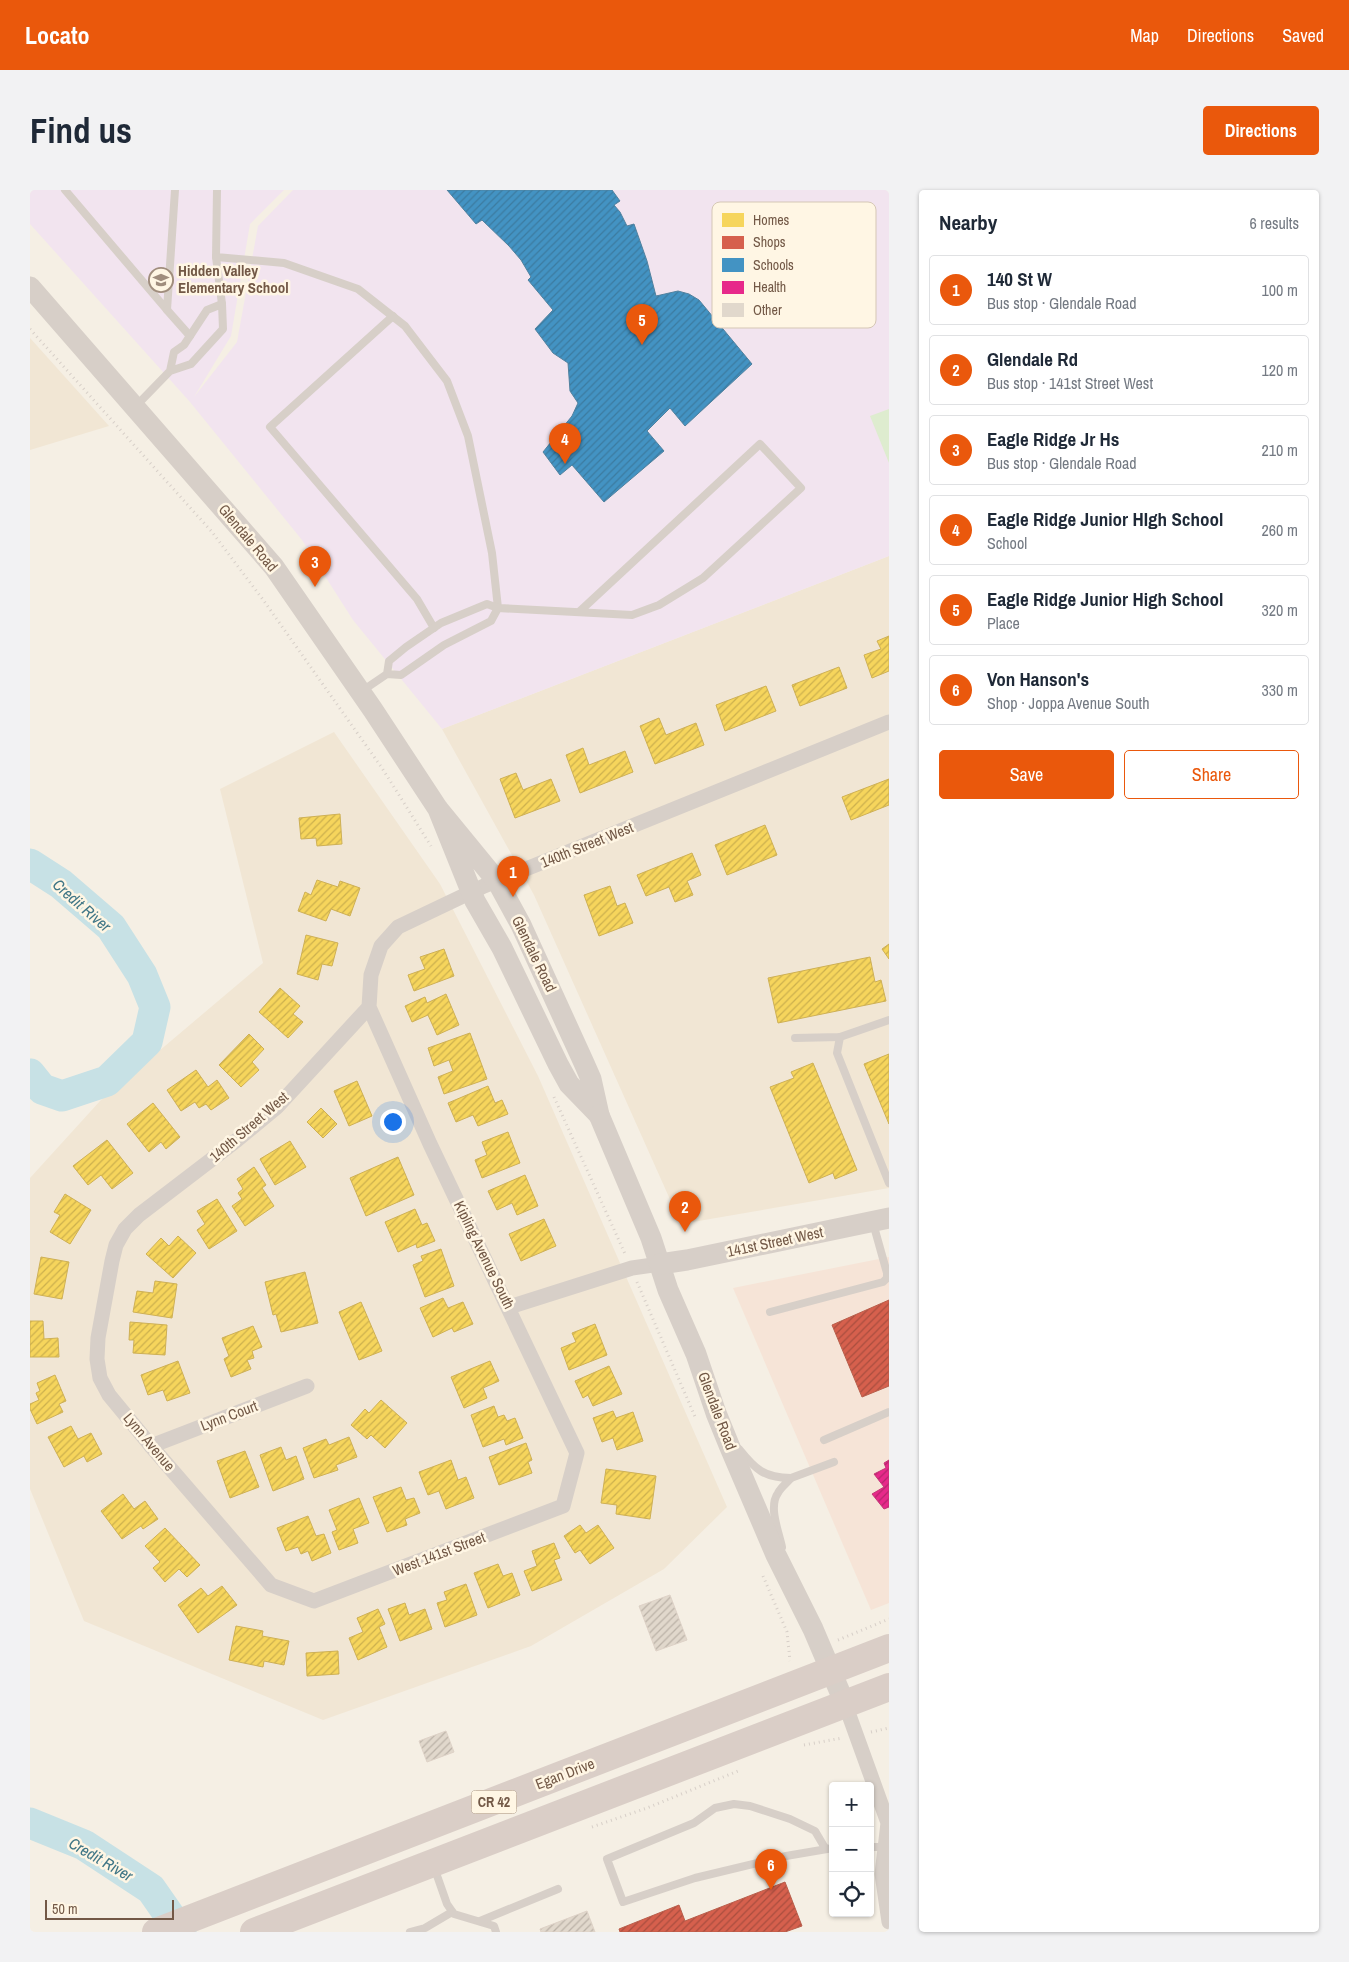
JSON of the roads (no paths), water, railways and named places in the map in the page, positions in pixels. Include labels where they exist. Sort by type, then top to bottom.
[{"type":"highway","name":"Egan Drive","points":[[156,1932],[889,1648]]},
{"type":"highway","name":"CR 42","points":[[254,1932],[889,1687]]},
{"type":"main road","name":"Glendale Road","points":[[30,287],[274,567],[438,809],[497,881],[518,919],[591,1079],[599,1115],[623,1170],[660,1264],[668,1290],[696,1354],[707,1418],[813,1629],[845,1704]]},
{"type":"main road","name":"Glendale Road","points":[[438,809],[472,892],[502,948],[562,1071],[569,1084],[599,1115]]},
{"type":"main road","name":"141st Street West","points":[[660,1264],[881,1220]]},
{"type":"street","name":"140th Street West","points":[[125,1229],[277,1106],[369,1007],[371,975],[381,946],[398,927],[497,881],[889,722]]},
{"type":"street","name":"Kipling Avenue South","points":[[369,1007],[430,1144],[578,1453],[563,1506]]},
{"type":"street","name":"Lynn Avenue","points":[[125,1229],[116,1245],[112,1261],[98,1338],[97,1359],[100,1378],[109,1395],[151,1446],[271,1585],[314,1601]]},
{"type":"street","points":[[509,1307],[632,1268],[660,1264]]},
{"type":"street","name":"Lynn Court","points":[[151,1446],[307,1386]]},
{"type":"street","name":"West 141st Street","points":[[314,1601],[563,1506]]},
{"type":"street","points":[[845,1704],[888,1823],[878,1847],[889,1922]]},
{"type":"lane","points":[[65,190],[190,336]]},
{"type":"lane","points":[[167,310],[175,190]]},
{"type":"lane","points":[[135,407],[170,371],[191,364],[223,329],[216,256],[217,190]]},
{"type":"lane","points":[[216,256],[284,263],[358,289],[405,326],[447,381],[468,436],[492,553],[498,608],[491,621],[444,645],[401,676],[387,674],[360,692]]},
{"type":"lane","points":[[170,371],[174,352],[184,344],[207,310],[222,304]]},
{"type":"lane","points":[[393,316],[270,427],[417,599],[434,628]]},
{"type":"lane","points":[[387,674],[389,662],[406,647],[441,623],[487,604],[498,608],[579,612],[632,614],[659,604],[703,578],[801,488],[760,444],[579,612]]},
{"type":"lane","points":[[795,1038],[840,1037],[889,1020]]},
{"type":"lane","points":[[840,1037],[837,1053],[889,1183]]},
{"type":"lane","points":[[770,1312],[883,1282],[888,1278],[881,1220]]},
{"type":"lane","points":[[824,1440],[889,1412]]},
{"type":"lane","points":[[707,1418],[723,1427],[753,1465],[763,1474],[791,1478],[834,1462]]},
{"type":"lane","points":[[791,1478],[777,1494],[774,1503],[775,1516],[792,1590]]},
{"type":"lane","points":[[734,1804],[750,1806],[790,1819],[815,1831],[829,1848],[696,1878],[623,1902],[607,1859],[694,1823],[715,1808],[734,1804]]},
{"type":"lane","points":[[433,1863],[447,1904],[452,1912],[494,1926],[496,1932]]},
{"type":"lane","points":[[480,1921],[558,1889]]},
{"type":"lane","points":[[410,1932],[424,1928],[452,1912]]},
{"type":"waterway","name":"Credit River","points":[[30,864],[61,884],[111,927],[142,975],[155,1007],[147,1042],[107,1081],[62,1096],[42,1089],[30,1074]]},
{"type":"waterway","name":"Credit River","points":[[30,1823],[84,1845],[151,1889],[181,1932]]},
{"type":"place","name":"Hidden Valley Elementary School","points":[[161,280]]},
{"type":"place","name":"Eagle Ridge Junior High School","points":[[642,345]]},
{"type":"place","name":"Eagle Ridge Junior HIgh School","points":[[565,464]]},
{"type":"place","name":"Eagle Ridge Jr Hs","points":[[315,587]]},
{"type":"place","name":"140 St W","points":[[513,897]]},
{"type":"place","name":"Glendale Rd","points":[[685,1232]]},
{"type":"place","name":"Von Hanson's","points":[[771,1890]]}]
